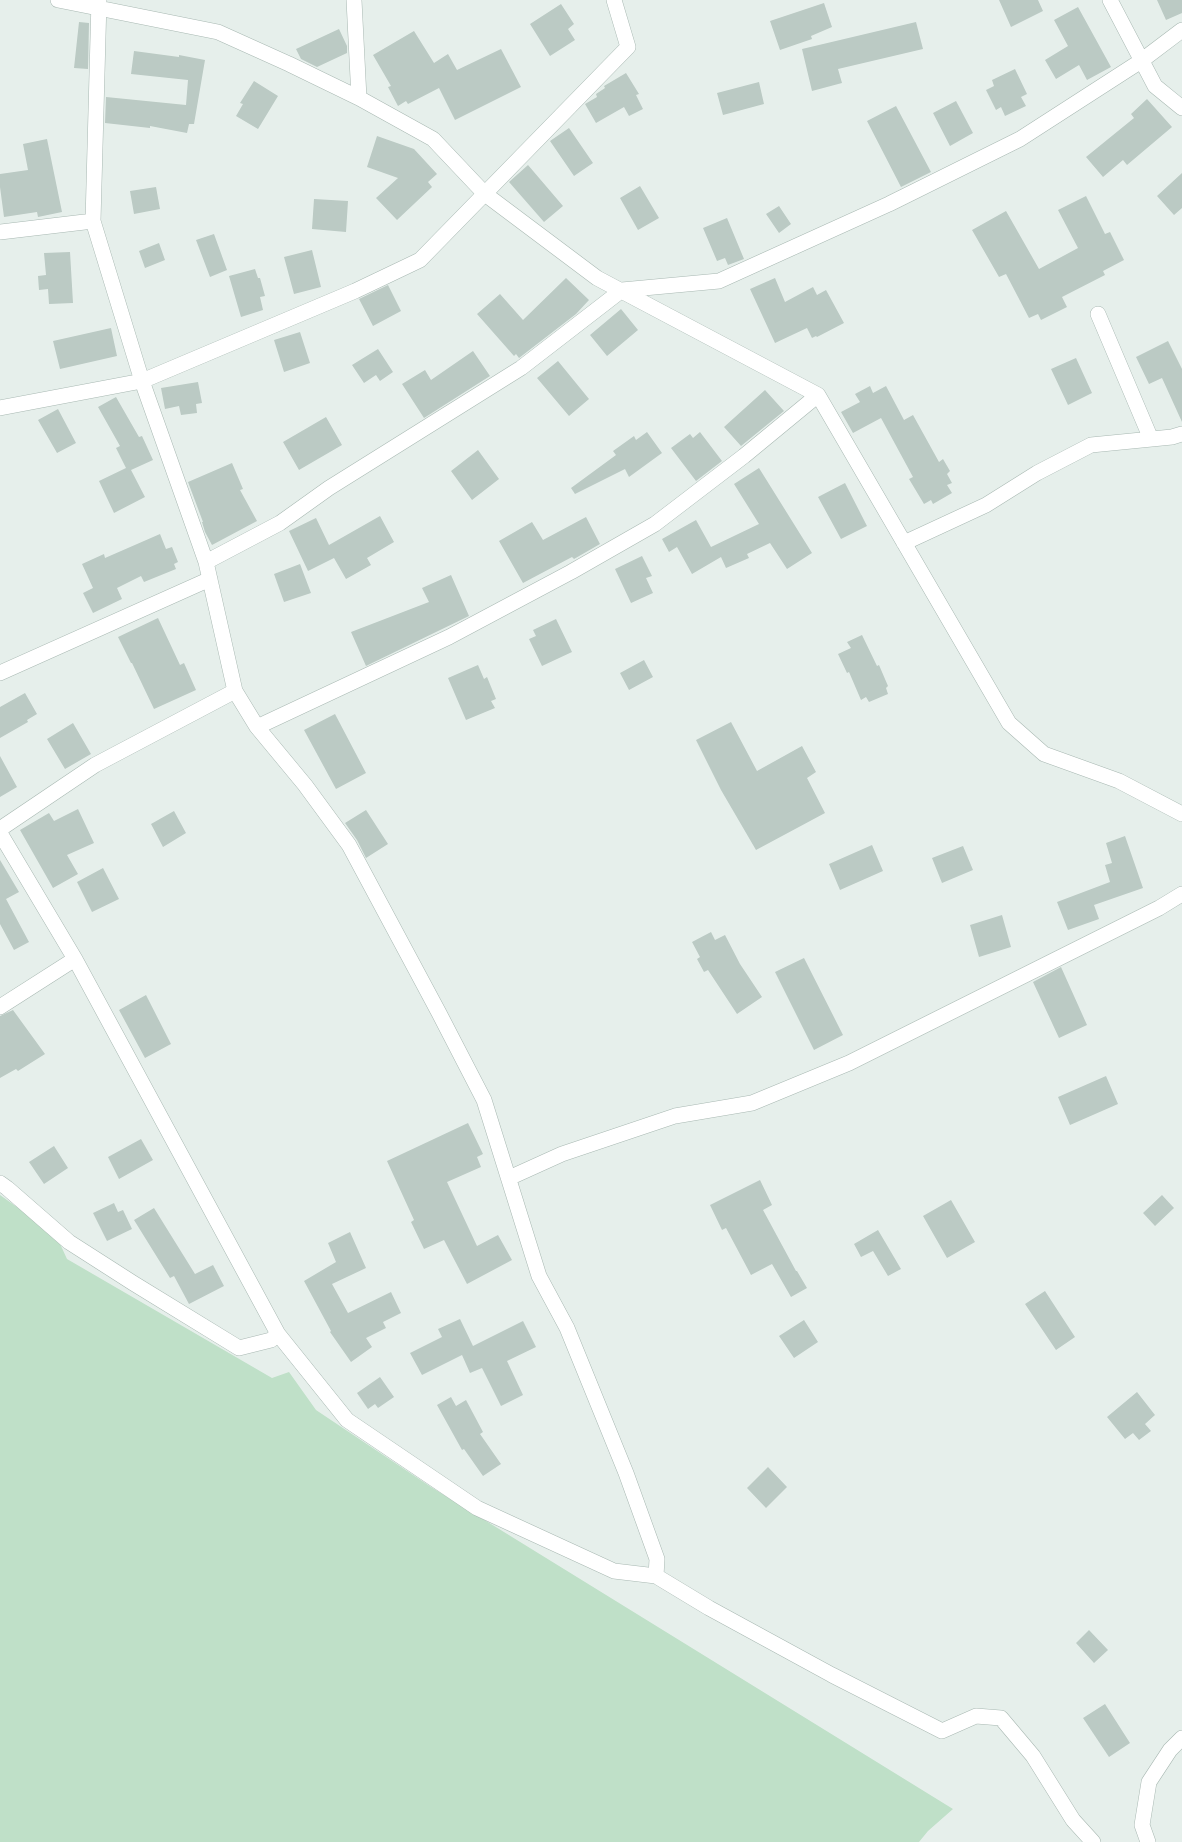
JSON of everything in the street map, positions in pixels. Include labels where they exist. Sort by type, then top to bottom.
[{"type":"street","points":[[58,0],[100,5],[218,32],[359,98],[433,138],[484,194],[597,278],[818,395],[1009,723],[1044,754],[1119,781],[1182,814]]},
{"type":"street","points":[[354,0],[359,98]]},
{"type":"street","points":[[1110,0],[1155,86],[1182,108]]},
{"type":"street","points":[[0,408],[142,381],[355,291],[420,260],[628,47],[619,2]]},
{"type":"street","points":[[100,5],[93,221],[142,381],[206,562],[235,691],[257,727],[305,785],[349,845],[484,1100],[539,1276],[567,1328],[626,1473],[657,1559],[656,1576]]},
{"type":"street","points":[[206,562],[280,523],[329,488],[522,368],[622,290],[719,281],[889,204],[1020,139],[1141,61],[1182,30]]},
{"type":"street","points":[[0,232],[93,221]]},
{"type":"street","points":[[1098,314],[1151,439]]},
{"type":"street","points":[[257,727],[449,637],[571,572],[655,524],[744,456],[818,395]]},
{"type":"street","points":[[904,543],[986,505],[1037,474],[1091,445],[1172,437],[1182,434]]},
{"type":"street","points":[[0,673],[210,578]]},
{"type":"street","points":[[0,828],[95,765],[235,691]]},
{"type":"street","points":[[0,833],[75,959],[278,1334],[348,1420],[477,1508],[614,1571],[656,1576],[709,1608],[832,1675],[942,1731],[976,1716],[1001,1718],[1033,1756],[1073,1820],[1093,1842]]},
{"type":"street","points":[[509,1178],[562,1154],[675,1116],[752,1103],[849,1063],[1160,908],[1182,894]]},
{"type":"street","points":[[0,1007],[75,959]]},
{"type":"street","points":[[0,1183],[69,1242],[239,1348],[271,1340],[278,1334]]},
{"type":"street","points":[[1148,1842],[1142,1825],[1149,1782],[1170,1750],[1182,1738]]},
{"type":"green space","points":[[0,1195],[56,1235],[67,1259],[272,1378],[289,1372],[316,1410],[431,1487],[953,1809],[928,1831],[919,1842],[0,1842]]},
{"type":"building","points":[[999,0],[1038,0],[1043,11],[1011,27]]},
{"type":"building","points":[[1157,0],[1182,0],[1182,13],[1166,20]]},
{"type":"building","points":[[824,3],[832,27],[811,36],[812,39],[780,50],[770,21]]},
{"type":"building","points":[[561,4],[574,24],[568,29],[575,40],[550,56],[530,24]]},
{"type":"building","points":[[1078,7],[1111,67],[1087,80],[1079,65],[1056,79],[1045,60],[1068,46],[1054,20]]},
{"type":"building","points":[[79,22],[89,23],[88,69],[74,68]]},
{"type":"building","points":[[916,22],[923,49],[838,69],[842,83],[812,91],[802,49]]},
{"type":"building","points":[[339,29],[347,46],[347,53],[317,67],[301,59],[296,49]]},
{"type":"building","points":[[414,31],[434,63],[448,54],[457,70],[501,49],[521,87],[455,120],[439,88],[408,104],[406,101],[398,106],[388,87],[391,86],[373,55]]},
{"type":"building","points":[[134,51],[179,57],[179,55],[205,60],[194,124],[189,124],[187,133],[150,126],[150,128],[105,123],[106,97],[186,105],[188,80],[131,74]]},
{"type":"building","points":[[1015,69],[1027,94],[1021,97],[1026,106],[1005,116],[1001,107],[996,110],[986,90],[994,86],[992,80]]},
{"type":"building","points":[[626,73],[639,94],[636,95],[643,109],[629,116],[624,107],[596,123],[585,104],[597,97],[596,94],[605,88],[604,86]]},
{"type":"building","points":[[254,81],[278,96],[258,129],[236,116],[243,104],[240,103]]},
{"type":"building","points":[[759,82],[764,104],[723,115],[717,93]]},
{"type":"building","points":[[1147,99],[1172,127],[1127,165],[1123,160],[1103,177],[1086,157],[1134,118],[1131,114]]},
{"type":"building","points":[[956,101],[973,133],[950,146],[933,113]]},
{"type":"building","points":[[896,106],[931,172],[901,187],[867,121]]},
{"type":"building","points":[[569,128],[593,163],[574,176],[550,141]]},
{"type":"building","points":[[377,136],[414,149],[437,174],[428,182],[432,187],[397,220],[376,198],[398,178],[367,167]]},
{"type":"building","points":[[47,139],[62,212],[38,217],[37,212],[4,217],[0,174],[28,170],[23,144]]},
{"type":"building","points":[[528,165],[563,206],[544,222],[509,182]]},
{"type":"building","points":[[1182,173],[1182,208],[1174,215],[1157,196]]},
{"type":"building","points":[[640,186],[659,218],[638,230],[620,198]]},
{"type":"building","points":[[156,187],[160,209],[134,214],[130,191]]},
{"type":"building","points":[[1086,196],[1105,234],[1110,232],[1124,260],[1103,271],[1105,275],[1062,297],[1067,307],[1041,320],[1038,314],[1029,318],[1006,274],[999,277],[972,230],[1006,211],[1039,269],[1078,248],[1058,210]]},
{"type":"building","points":[[314,199],[348,201],[346,232],[312,229]]},
{"type":"building","points":[[779,206],[791,224],[779,233],[766,214]]},
{"type":"building","points":[[727,218],[744,259],[728,265],[725,258],[717,261],[703,228]]},
{"type":"building","points":[[214,234],[227,270],[210,277],[196,240]]},
{"type":"building","points":[[159,243],[165,260],[145,268],[139,251]]},
{"type":"building","points":[[312,250],[321,287],[294,294],[284,257]]},
{"type":"building","points":[[70,252],[73,303],[49,304],[48,289],[39,290],[38,276],[46,275],[44,253]]},
{"type":"building","points":[[255,269],[258,278],[260,278],[265,296],[260,297],[263,310],[241,317],[229,276]]},
{"type":"building","points":[[566,278],[589,300],[576,314],[519,358],[516,354],[514,356],[477,314],[500,294],[523,320]]},
{"type":"building","points":[[775,278],[785,302],[813,287],[817,295],[826,290],[844,323],[817,337],[812,338],[807,328],[775,343],[750,289]]},
{"type":"building","points":[[388,285],[401,311],[373,326],[359,299]]},
{"type":"building","points":[[621,309],[638,330],[607,356],[590,335]]},
{"type":"building","points":[[111,328],[117,356],[60,369],[53,341]]},
{"type":"building","points":[[300,332],[310,363],[284,372],[274,340]]},
{"type":"building","points":[[1168,341],[1182,369],[1182,422],[1162,378],[1149,384],[1136,357]]},
{"type":"building","points":[[378,349],[393,372],[380,381],[376,375],[364,383],[352,365]]},
{"type":"building","points":[[473,351],[490,376],[424,418],[402,384],[425,370],[431,380]]},
{"type":"building","points":[[1076,358],[1092,393],[1068,405],[1051,369]]},
{"type":"building","points":[[558,361],[589,399],[569,416],[537,378]]},
{"type":"building","points":[[198,382],[202,403],[196,404],[197,413],[181,415],[179,406],[165,409],[161,388]]},
{"type":"building","points":[[870,386],[873,393],[886,386],[904,420],[913,415],[939,462],[943,459],[950,471],[947,474],[952,483],[947,485],[952,493],[933,504],[931,500],[924,504],[909,479],[913,477],[881,418],[853,433],[841,412],[860,402],[855,394]]},
{"type":"building","points":[[765,390],[784,411],[741,446],[724,427]]},
{"type":"building","points":[[116,397],[139,437],[142,436],[153,460],[131,470],[145,497],[114,513],[99,481],[126,468],[116,448],[120,446],[98,407]]},
{"type":"building","points":[[58,409],[76,443],[57,453],[38,420]]},
{"type":"building","points":[[326,417],[342,445],[299,470],[283,442]]},
{"type":"building","points":[[647,432],[662,453],[629,477],[625,469],[575,494],[571,488],[616,455],[613,451],[634,436],[636,440]]},
{"type":"building","points":[[700,432],[722,461],[696,481],[671,448],[690,434],[693,438]]},
{"type":"building","points":[[478,450],[499,479],[472,500],[451,471]]},
{"type":"building","points":[[232,463],[243,489],[240,490],[257,521],[212,545],[205,532],[188,482]]},
{"type":"building","points":[[759,468],[812,553],[787,569],[770,543],[747,554],[749,558],[726,568],[721,557],[692,574],[677,547],[669,552],[662,539],[696,520],[711,547],[759,524],[734,484]]},
{"type":"building","points":[[845,483],[867,526],[841,539],[818,497]]},
{"type":"building","points":[[380,516],[394,542],[367,558],[371,565],[346,579],[334,558],[308,571],[289,531],[316,518],[329,545]]},
{"type":"building","points":[[586,517],[600,544],[574,559],[572,557],[523,583],[499,541],[532,522],[543,540]]},
{"type":"building","points":[[160,534],[166,549],[172,547],[178,562],[174,564],[176,569],[144,582],[141,576],[117,588],[122,599],[93,613],[83,593],[93,588],[82,564],[104,554],[105,558]]},
{"type":"building","points":[[642,556],[652,576],[646,578],[653,593],[631,603],[615,569]]},
{"type":"building","points":[[300,564],[311,593],[284,602],[274,574]]},
{"type":"building","points":[[451,575],[469,616],[366,666],[351,632],[429,602],[422,588]]},
{"type":"building","points":[[158,618],[180,665],[184,663],[196,690],[154,709],[118,637]]},
{"type":"building","points":[[556,619],[572,652],[542,666],[529,639],[536,636],[533,630]]},
{"type":"building","points":[[862,635],[877,666],[879,665],[888,686],[886,688],[888,694],[869,702],[866,697],[861,700],[849,672],[847,673],[838,654],[851,648],[847,642]]},
{"type":"building","points":[[644,660],[653,677],[629,690],[620,673]]},
{"type":"building","points":[[478,665],[484,679],[487,677],[496,699],[491,701],[495,708],[466,720],[448,678]]},
{"type":"building","points":[[25,693],[37,714],[27,720],[28,722],[0,738],[0,707]]},
{"type":"building","points":[[335,714],[366,773],[336,789],[304,730]]},
{"type":"building","points":[[731,722],[757,771],[802,746],[816,772],[807,778],[825,813],[756,850],[721,790],[696,740]]},
{"type":"building","points":[[73,723],[91,754],[65,769],[47,739]]},
{"type":"building","points":[[0,756],[17,787],[0,797]]},
{"type":"building","points":[[78,809],[94,843],[67,855],[78,874],[53,888],[20,830],[49,813],[54,821]]},
{"type":"building","points":[[366,810],[388,844],[366,858],[357,840],[345,823]]},
{"type":"building","points":[[174,811],[186,833],[163,847],[151,824]]},
{"type":"building","points":[[1125,836],[1143,888],[1094,905],[1099,919],[1068,930],[1057,902],[1110,882],[1105,865],[1112,863],[1106,843]]},
{"type":"building","points":[[872,845],[883,871],[840,890],[829,864]]},
{"type":"building","points":[[963,846],[973,870],[942,883],[932,858]]},
{"type":"building","points":[[0,860],[19,892],[6,899],[29,942],[14,950],[0,924]]},
{"type":"building","points":[[103,868],[119,899],[92,912],[77,882]]},
{"type":"building","points":[[1002,915],[1011,947],[979,957],[970,925]]},
{"type":"building","points":[[711,932],[715,940],[725,935],[740,964],[762,997],[737,1014],[708,970],[704,972],[697,959],[700,957],[692,942]]},
{"type":"building","points":[[804,958],[843,1035],[814,1050],[775,972]]},
{"type":"building","points":[[1061,967],[1087,1025],[1059,1038],[1033,982]]},
{"type":"building","points":[[146,995],[171,1044],[145,1058],[119,1010]]},
{"type":"building","points":[[13,1010],[45,1054],[18,1071],[16,1069],[0,1078],[0,1016]]},
{"type":"building","points":[[1106,1076],[1118,1104],[1070,1125],[1058,1097]]},
{"type":"building","points":[[468,1123],[483,1154],[477,1157],[481,1167],[447,1182],[477,1246],[498,1235],[512,1260],[467,1284],[444,1240],[424,1249],[411,1222],[414,1220],[387,1161]]},
{"type":"building","points":[[141,1139],[153,1160],[119,1179],[108,1157]]},
{"type":"building","points":[[54,1146],[68,1168],[44,1184],[29,1162]]},
{"type":"building","points":[[760,1180],[772,1205],[763,1210],[807,1288],[791,1297],[772,1264],[751,1275],[726,1228],[722,1230],[710,1205]]},
{"type":"building","points":[[1162,1195],[1174,1208],[1155,1226],[1143,1213]]},
{"type":"building","points":[[951,1200],[975,1242],[947,1258],[923,1216]]},
{"type":"building","points":[[114,1203],[118,1212],[123,1210],[132,1229],[107,1241],[93,1213]]},
{"type":"building","points":[[154,1208],[195,1274],[213,1265],[224,1286],[189,1304],[174,1276],[170,1278],[134,1220]]},
{"type":"building","points":[[878,1230],[901,1269],[888,1276],[873,1251],[861,1257],[854,1244]]},
{"type":"building","points":[[350,1232],[366,1268],[332,1284],[348,1313],[391,1292],[401,1313],[383,1322],[386,1328],[366,1338],[372,1347],[351,1362],[330,1332],[304,1281],[336,1262],[328,1243]]},
{"type":"building","points":[[1045,1291],[1075,1337],[1056,1350],[1025,1304]]},
{"type":"building","points":[[460,1319],[473,1346],[523,1321],[536,1347],[507,1361],[523,1395],[501,1406],[482,1368],[470,1373],[462,1355],[422,1375],[410,1353],[442,1337],[438,1329]]},
{"type":"building","points":[[804,1320],[818,1342],[794,1358],[779,1336]]},
{"type":"building","points":[[380,1377],[394,1397],[378,1408],[375,1404],[368,1409],[357,1393]]},
{"type":"building","points":[[1137,1392],[1155,1415],[1145,1424],[1151,1431],[1139,1440],[1133,1433],[1125,1439],[1107,1417]]},
{"type":"building","points":[[451,1397],[456,1406],[466,1400],[483,1432],[480,1434],[501,1464],[483,1476],[464,1449],[462,1450],[437,1405]]},
{"type":"building","points":[[768,1467],[787,1487],[766,1508],[747,1488]]},
{"type":"building","points":[[1089,1630],[1108,1650],[1094,1663],[1076,1643]]},
{"type":"building","points":[[1105,1704],[1130,1743],[1109,1757],[1083,1718]]}]
